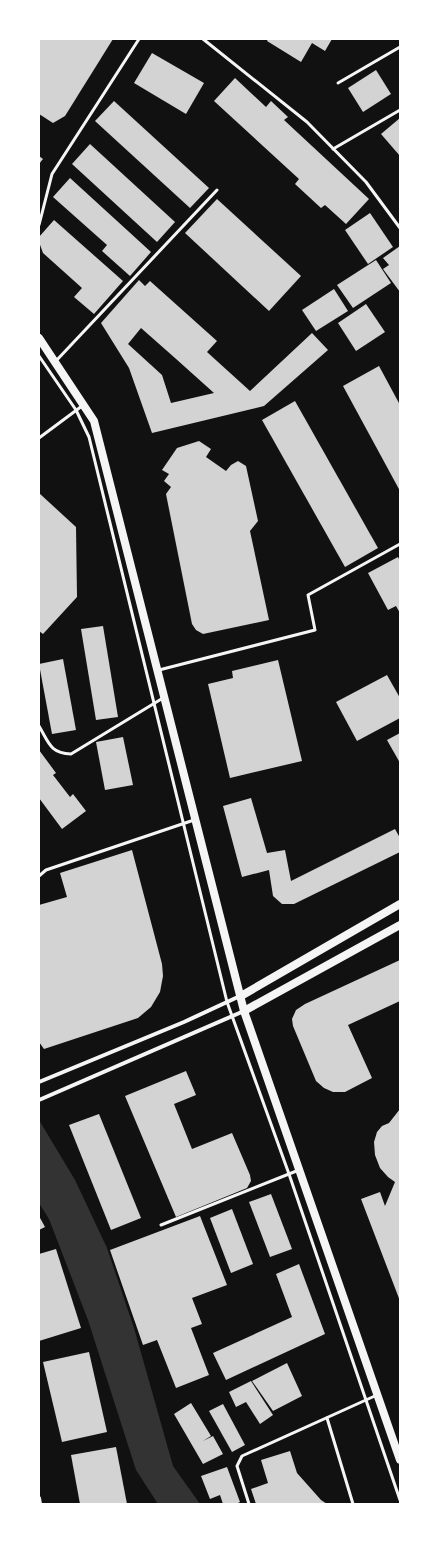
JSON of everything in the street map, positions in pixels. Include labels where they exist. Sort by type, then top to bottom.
[{"type":"main road","points":[[39,338],[94,421],[244,1011],[400,1460]]},
{"type":"main road","points":[[241,996],[400,904]]},
{"type":"main road","points":[[244,1011],[400,925]]},
{"type":"street","points":[[39,1082],[184,1022],[241,996]]},
{"type":"street","points":[[39,1100],[244,1011]]},
{"type":"street","points":[[39,1498],[40,1504]]},
{"type":"lane","points":[[39,225],[52,174],[139,39]]},
{"type":"lane","points":[[203,39],[307,122],[366,182],[400,228]]},
{"type":"lane","points":[[338,83],[400,47]]},
{"type":"lane","points":[[333,149],[400,110]]},
{"type":"lane","points":[[55,362],[217,190]]},
{"type":"lane","points":[[39,356],[76,410],[89,437],[227,1002],[289,1174],[400,1500]]},
{"type":"lane","points":[[39,438],[83,405]]},
{"type":"lane","points":[[158,670],[315,630],[308,595],[400,544]]},
{"type":"lane","points":[[39,726],[52,748],[60,754],[71,754],[164,696]]},
{"type":"lane","points":[[39,876],[46,870],[196,819]]},
{"type":"lane","points":[[161,1225],[299,1170]]},
{"type":"lane","points":[[249,1504],[237,1466],[242,1456],[377,1396]]},
{"type":"lane","points":[[327,1418],[353,1504]]},
{"type":"shaded area","points":[[39,1120],[75,1180],[107,1248],[134,1328],[173,1466],[200,1504],[158,1504],[136,1470],[88,1320],[49,1219],[39,1203]]},
{"type":"building","points":[[39,39],[113,39],[65,116],[53,123],[39,114]]},
{"type":"building","points":[[268,39],[332,39],[325,51],[312,43],[301,62],[267,41]]},
{"type":"building","points":[[152,53],[204,83],[186,114],[134,83]]},
{"type":"building","points":[[376,70],[391,94],[363,112],[348,88]]},
{"type":"building","points":[[235,78],[266,107],[271,101],[288,117],[284,120],[369,199],[346,224],[325,205],[321,208],[295,184],[299,179],[214,101]]},
{"type":"building","points":[[114,101],[209,188],[190,208],[95,121]]},
{"type":"building","points":[[400,118],[400,156],[381,134]]},
{"type":"building","points":[[90,144],[175,222],[157,242],[72,164]]},
{"type":"building","points":[[39,156],[43,159],[39,164]]},
{"type":"building","points":[[70,178],[151,252],[130,276],[102,251],[107,245],[53,197]]},
{"type":"building","points":[[217,199],[301,276],[269,311],[185,233]]},
{"type":"building","points":[[370,213],[393,247],[368,264],[345,230]]},
{"type":"building","points":[[54,220],[123,281],[94,314],[74,297],[82,288],[43,253],[39,242],[39,237]]},
{"type":"building","points":[[400,246],[400,292],[383,269],[389,265],[383,258]]},
{"type":"building","points":[[376,260],[391,283],[353,308],[337,285]]},
{"type":"building","points":[[139,280],[145,286],[150,281],[217,341],[207,352],[250,391],[312,333],[328,350],[264,406],[152,433],[129,368],[101,323]],"holes":[[[141,328],[214,393],[171,403],[162,375],[128,344]]]},
{"type":"building","points":[[334,289],[348,311],[316,331],[302,310]]},
{"type":"building","points":[[366,304],[385,332],[356,351],[338,323]]},
{"type":"building","points":[[379,366],[400,405],[400,491],[343,386]]},
{"type":"building","points":[[295,401],[378,548],[345,567],[262,420]]},
{"type":"building","points":[[199,441],[211,449],[206,457],[226,471],[231,465],[238,461],[246,466],[258,521],[250,531],[269,620],[203,634],[196,630],[192,624],[166,494],[171,487],[164,481],[169,474],[162,470],[177,448]]},
{"type":"building","points":[[39,493],[76,527],[77,597],[43,634],[39,631]]},
{"type":"building","points":[[398,557],[400,561],[400,613],[396,606],[388,610],[368,573]]},
{"type":"building","points":[[103,626],[118,717],[96,720],[81,629]]},
{"type":"building","points":[[63,659],[76,730],[52,734],[39,664]]},
{"type":"building","points":[[278,660],[302,761],[230,778],[208,684],[233,678],[232,671]]},
{"type":"building","points":[[387,675],[400,698],[400,718],[357,741],[336,702]]},
{"type":"building","points":[[400,733],[400,763],[387,740]]},
{"type":"building","points":[[123,737],[133,785],[105,790],[96,742]]},
{"type":"building","points":[[39,750],[56,773],[53,775],[70,797],[73,794],[86,811],[62,829],[39,798]]},
{"type":"building","points":[[251,798],[267,853],[285,850],[291,881],[395,829],[400,838],[400,852],[294,904],[282,904],[273,896],[269,870],[242,877],[223,806]]},
{"type":"building","points":[[132,850],[162,964],[163,976],[160,992],[151,1007],[138,1018],[44,1049],[39,1042],[39,905],[67,897],[60,873]]},
{"type":"building","points":[[400,960],[400,1001],[348,1025],[372,1078],[345,1092],[333,1092],[324,1088],[316,1081],[293,1026],[292,1019],[296,1010],[305,1004]]},
{"type":"building","points":[[186,1071],[196,1095],[174,1104],[192,1149],[232,1133],[250,1175],[251,1181],[247,1188],[176,1217],[125,1096]]},
{"type":"building","points":[[400,1109],[400,1301],[361,1199],[380,1192],[385,1206],[395,1182],[380,1168],[375,1155],[374,1142],[377,1132],[382,1126],[389,1123]]},
{"type":"building","points":[[99,1114],[141,1218],[111,1230],[69,1125]]},
{"type":"building","points":[[271,1194],[292,1249],[270,1257],[249,1202]]},
{"type":"building","points":[[232,1209],[253,1264],[231,1273],[210,1218]]},
{"type":"building","points":[[39,1216],[45,1227],[39,1230]]},
{"type":"building","points":[[200,1216],[227,1285],[192,1298],[202,1324],[191,1328],[209,1375],[176,1388],[157,1340],[143,1345],[110,1250]]},
{"type":"building","points":[[56,1249],[81,1328],[39,1341],[39,1254]]},
{"type":"building","points":[[299,1264],[325,1334],[226,1380],[213,1353],[292,1317],[276,1274]]},
{"type":"building","points":[[89,1352],[107,1432],[62,1442],[43,1362]]},
{"type":"building","points":[[287,1363],[302,1396],[273,1411],[252,1381]]},
{"type":"building","points":[[251,1381],[273,1415],[260,1424],[246,1402],[236,1407],[229,1392]]},
{"type":"building","points":[[191,1403],[211,1436],[203,1441],[213,1436],[223,1454],[203,1464],[174,1414]]},
{"type":"building","points":[[223,1404],[245,1445],[232,1452],[209,1411]]},
{"type":"building","points":[[116,1447],[127,1504],[80,1504],[71,1455]]},
{"type":"building","points":[[290,1451],[297,1473],[321,1500],[327,1504],[256,1504],[251,1489],[268,1483],[261,1460]]},
{"type":"building","points":[[227,1467],[240,1502],[236,1504],[223,1504],[220,1495],[210,1499],[201,1476]]}]
